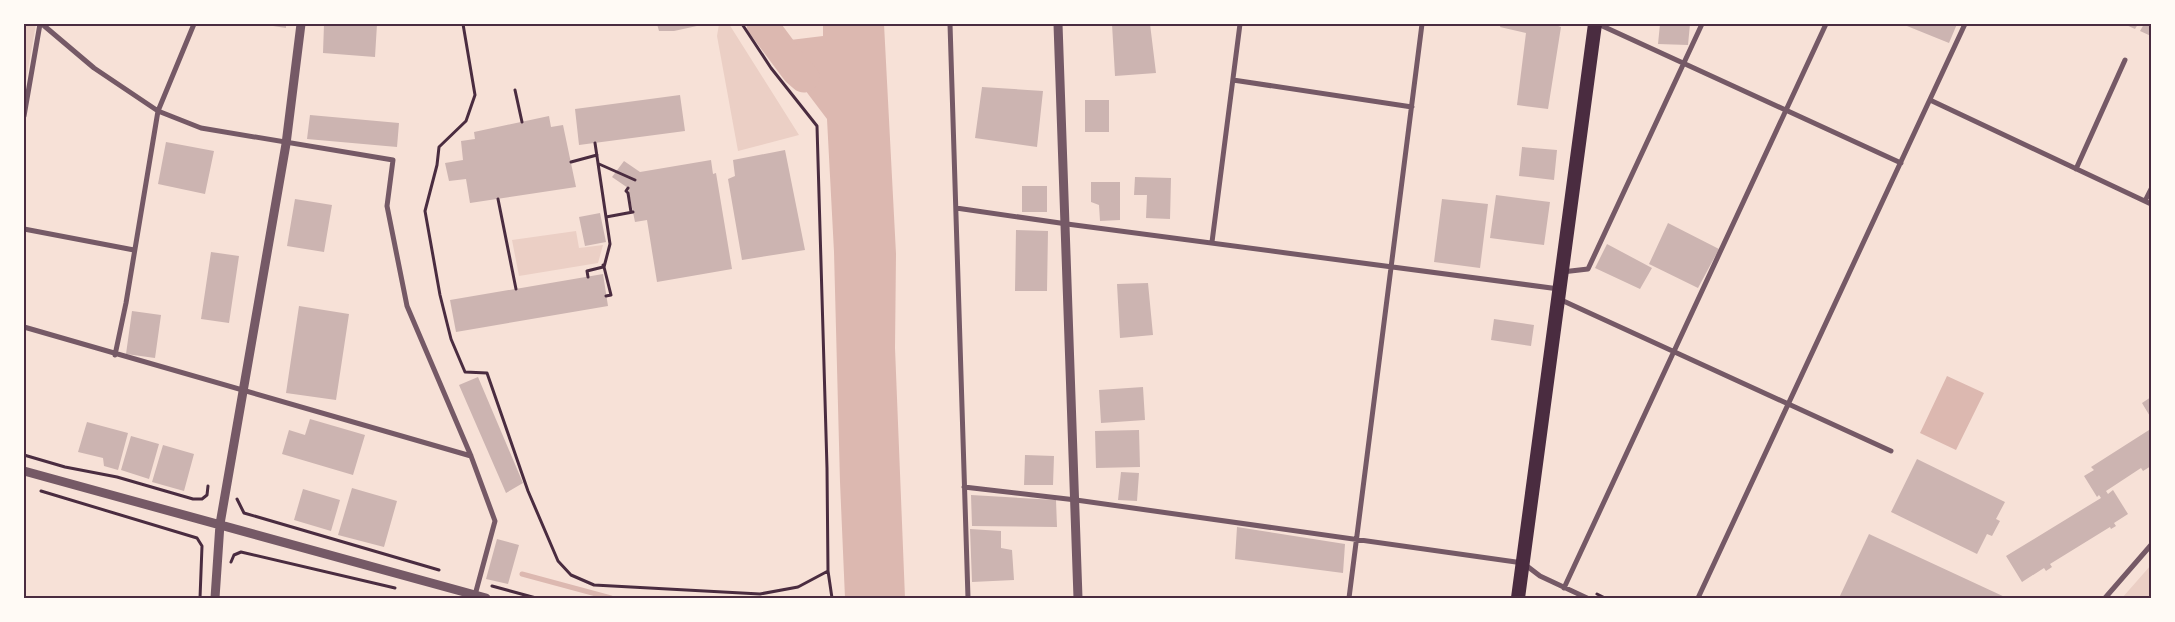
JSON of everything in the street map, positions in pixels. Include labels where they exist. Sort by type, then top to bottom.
[{"type":"highway","points":[[1518,598],[1596,24]]},
{"type":"street","points":[[24,116],[41,24],[94,68],[158,111],[201,128],[286,144],[393,160],[387,206],[407,306],[472,456],[495,521],[475,597]]},
{"type":"street","points":[[115,355],[158,111],[194,24]]},
{"type":"street","points":[[215,598],[220,524],[286,144],[301,24]]},
{"type":"street","points":[[950,24],[968,598]]},
{"type":"street","points":[[1058,24],[1067,224],[1078,598]]},
{"type":"street","points":[[1212,242],[1240,24]]},
{"type":"street","points":[[1349,598],[1422,24]]},
{"type":"street","points":[[1596,24],[1684,62],[1785,111],[1900,162]]},
{"type":"street","points":[[1562,272],[1588,269],[1702,24]]},
{"type":"street","points":[[1564,588],[1826,24]]},
{"type":"street","points":[[1698,598],[1965,24]]},
{"type":"street","points":[[2076,169],[2126,60]]},
{"type":"street","points":[[1233,80],[1412,107]]},
{"type":"street","points":[[1930,100],[2151,204]]},
{"type":"street","points":[[2145,201],[2151,188]]},
{"type":"street","points":[[956,208],[1391,267],[1559,294],[1673,352],[1891,451]]},
{"type":"street","points":[[24,229],[134,250]]},
{"type":"street","points":[[24,327],[115,355],[242,389],[472,456]]},
{"type":"street","points":[[24,471],[220,524],[475,597],[486,598]]},
{"type":"street","points":[[964,487],[1076,500],[1523,563],[1540,576],[1587,598]]},
{"type":"street","points":[[2105,598],[2151,545]]},
{"type":"path","points":[[463,24],[475,96],[466,121],[450,134],[439,147],[437,165],[425,211],[440,295],[451,339],[465,372],[487,373],[528,491],[558,561],[571,575],[594,585],[760,594],[798,587],[828,572]]},
{"type":"path","points":[[742,24],[771,68],[817,126],[827,468],[828,572],[832,598]]},
{"type":"path","points":[[515,90],[522,122]]},
{"type":"path","points":[[588,277],[586,271],[603,267],[609,243],[595,143]]},
{"type":"path","points":[[571,162],[597,155]]},
{"type":"path","points":[[597,155],[610,244],[604,267],[611,295],[606,296]]},
{"type":"path","points":[[597,163],[635,180]]},
{"type":"path","points":[[606,218],[632,212],[626,191],[628,188]]},
{"type":"path","points":[[498,199],[516,289]]},
{"type":"path","points":[[24,455],[65,467],[117,477],[193,499],[202,499],[207,495],[208,486]]},
{"type":"path","points":[[33,488],[197,538],[202,546],[200,598]]},
{"type":"path","points":[[239,491],[237,500],[244,513],[439,570]]},
{"type":"path","points":[[231,564],[234,555],[241,552],[399,589]]},
{"type":"path","points":[[489,585],[536,598]]},
{"type":"shaded area","points":[[24,24],[36,24],[24,92]]},
{"type":"shaded area","points":[[719,24],[729,24],[799,135],[738,151],[717,36]]},
{"type":"shaded area","points":[[823,24],[884,24],[896,254],[895,348],[905,598],[845,598],[834,252],[827,119],[774,49],[782,41],[823,36]]},
{"type":"shaded area","points":[[576,231],[579,248],[603,245],[598,263],[519,276],[512,240]]},
{"type":"shaded area","points":[[1947,376],[1984,393],[1956,450],[1920,433]]},
{"type":"shaded area","points":[[2151,565],[2151,598],[2122,598]]},
{"type":"building","points":[[260,24],[286,24],[286,28]]},
{"type":"building","points":[[324,24],[377,24],[375,57],[323,53]]},
{"type":"building","points":[[657,24],[706,24],[674,31],[659,31]]},
{"type":"building","points":[[1112,24],[1150,24],[1156,73],[1115,76]]},
{"type":"building","points":[[1501,24],[1553,24],[1561,27],[1548,109],[1517,105],[1526,33],[1500,27]]},
{"type":"building","points":[[1660,24],[1690,24],[1688,45],[1658,44]]},
{"type":"building","points":[[1902,24],[1957,24],[1949,43]]},
{"type":"building","points":[[2124,24],[2138,24],[2135,29]]},
{"type":"building","points":[[2144,24],[2151,24],[2151,36],[2140,31]]},
{"type":"building","points":[[982,87],[1043,91],[1037,147],[975,138]]},
{"type":"building","points":[[680,95],[685,131],[579,145],[575,109]]},
{"type":"building","points":[[1085,100],[1109,100],[1109,132],[1085,132]]},
{"type":"building","points":[[310,115],[399,123],[397,147],[307,139]]},
{"type":"building","points":[[549,116],[551,127],[563,125],[576,187],[470,203],[466,179],[449,181],[445,163],[463,160],[461,141],[475,139],[474,132]]},
{"type":"building","points":[[166,142],[214,151],[205,194],[158,184]]},
{"type":"building","points":[[1522,147],[1557,150],[1554,180],[1519,176]]},
{"type":"building","points":[[785,150],[805,250],[742,260],[728,179],[735,176],[733,160]]},
{"type":"building","points":[[711,160],[713,174],[716,173],[732,269],[657,282],[647,220],[635,222],[628,188],[612,177],[624,161],[640,172]]},
{"type":"building","points":[[1135,177],[1171,178],[1170,219],[1146,218],[1147,195],[1134,195]]},
{"type":"building","points":[[1091,182],[1120,182],[1120,220],[1100,221],[1099,205],[1091,202]]},
{"type":"building","points":[[1022,186],[1047,186],[1047,212],[1022,212]]},
{"type":"building","points":[[1496,195],[1550,202],[1544,245],[1490,238]]},
{"type":"building","points":[[295,199],[332,205],[324,252],[287,246]]},
{"type":"building","points":[[1442,199],[1488,204],[1480,268],[1434,262]]},
{"type":"building","points":[[600,213],[606,242],[585,246],[579,217]]},
{"type":"building","points":[[1668,223],[1719,249],[1698,288],[1649,264]]},
{"type":"building","points":[[1016,230],[1048,231],[1047,291],[1015,291]]},
{"type":"building","points":[[1607,244],[1652,268],[1640,289],[1595,268]]},
{"type":"building","points":[[211,252],[239,256],[229,323],[201,319]]},
{"type":"building","points":[[603,274],[608,306],[456,332],[450,300]]},
{"type":"building","points":[[1148,283],[1153,335],[1120,338],[1117,284]]},
{"type":"building","points":[[299,306],[349,314],[336,400],[286,393]]},
{"type":"building","points":[[132,311],[161,315],[155,358],[126,354]]},
{"type":"building","points":[[1494,319],[1534,325],[1531,346],[1491,340]]},
{"type":"building","points":[[478,377],[523,483],[506,493],[459,385]]},
{"type":"building","points":[[1143,387],[1145,420],[1101,423],[1099,390]]},
{"type":"building","points":[[2151,397],[2151,418],[2142,403]]},
{"type":"building","points":[[310,419],[365,435],[353,475],[282,454],[289,430],[305,435]]},
{"type":"building","points":[[87,422],[128,433],[118,470],[104,466],[103,458],[78,452]]},
{"type":"building","points":[[1139,430],[1140,467],[1096,468],[1095,431]]},
{"type":"building","points":[[2149,430],[2151,432],[2151,466],[2143,471],[2141,468],[2106,491],[2108,494],[2113,490],[2128,514],[2114,523],[2116,526],[2111,529],[2110,527],[2050,564],[2052,567],[2046,571],[2044,568],[2022,582],[2006,556],[2101,498],[2099,495],[2097,497],[2084,476],[2094,470],[2091,467]]},
{"type":"building","points":[[131,436],[159,444],[149,479],[121,470]]},
{"type":"building","points":[[163,445],[194,454],[184,491],[152,482]]},
{"type":"building","points":[[1025,455],[1054,456],[1053,485],[1024,485]]},
{"type":"building","points":[[1917,459],[2005,502],[1996,519],[2000,521],[1992,536],[1987,534],[1977,554],[1891,512]]},
{"type":"building","points":[[1121,472],[1139,473],[1137,501],[1118,500]]},
{"type":"building","points":[[352,488],[397,501],[384,547],[338,535]]},
{"type":"building","points":[[303,489],[340,500],[331,531],[294,520]]},
{"type":"building","points":[[971,495],[1056,500],[1057,527],[972,526]]},
{"type":"building","points":[[1237,527],[1345,544],[1343,573],[1235,559]]},
{"type":"building","points":[[970,529],[1001,531],[1001,548],[1012,550],[1014,580],[972,582]]},
{"type":"building","points":[[1869,534],[2007,598],[1839,598]]},
{"type":"building","points":[[497,539],[519,545],[508,584],[486,579]]},
{"type":"waterway","points":[[762,24],[797,71],[804,77]]},
{"type":"waterway","points":[[522,574],[611,598]]}]
